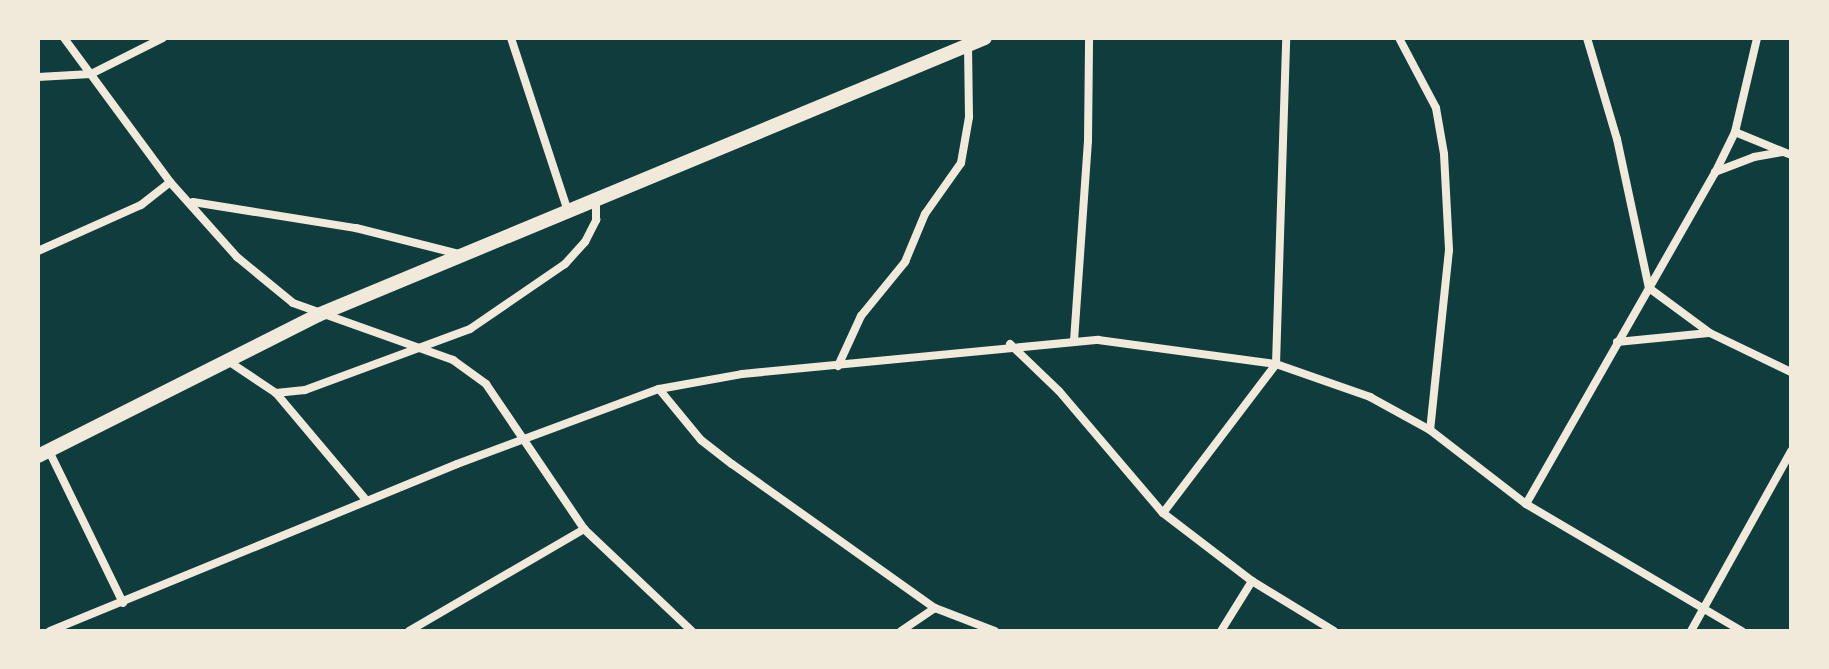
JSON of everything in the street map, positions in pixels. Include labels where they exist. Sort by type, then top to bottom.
[{"type":"street","points":[[64,38],[170,182],[192,202],[237,257],[293,303],[318,315],[425,348],[453,360],[486,384],[584,529],[692,631]]},
{"type":"street","points":[[38,77],[91,74],[163,38]]},
{"type":"street","points":[[511,38],[567,208]]},
{"type":"street","points":[[123,603],[44,454],[231,363],[318,315],[567,208],[985,38]]},
{"type":"street","points":[[1074,341],[1088,156],[1089,38]]},
{"type":"street","points":[[1163,513],[1276,364],[1286,38]]},
{"type":"street","points":[[1399,38],[1436,108],[1444,154],[1449,250],[1430,430]]},
{"type":"street","points":[[1587,38],[1617,139],[1649,288],[1710,333],[1791,372]]},
{"type":"street","points":[[1526,504],[1715,173],[1735,132],[1757,38]]},
{"type":"street","points":[[838,366],[861,316],[905,262],[925,214],[961,163],[969,117],[968,45]]},
{"type":"street","points":[[1735,132],[1787,154]]},
{"type":"street","points":[[1715,173],[1754,157],[1787,154]]},
{"type":"street","points":[[38,251],[141,205],[170,182]]},
{"type":"street","points":[[276,393],[305,390],[470,329],[565,264],[585,242],[596,220],[597,197]]},
{"type":"street","points":[[192,202],[356,228],[459,254]]},
{"type":"street","points":[[1617,342],[1710,333]]},
{"type":"street","points":[[50,631],[366,500],[525,443],[659,389],[742,374],[838,366],[1010,344],[1074,341],[1148,344],[1276,364],[1370,397],[1430,430],[1526,504],[1742,631]]},
{"type":"street","points":[[1010,344],[1059,391],[1163,513],[1252,581],[1334,631]]},
{"type":"street","points":[[231,363],[276,393],[366,500]]},
{"type":"street","points":[[659,389],[722,456],[935,608],[995,631]]},
{"type":"street","points":[[1691,631],[1791,451]]},
{"type":"street","points":[[409,631],[584,529]]},
{"type":"street","points":[[1221,631],[1252,581]]},
{"type":"street","points":[[901,631],[935,608]]}]
